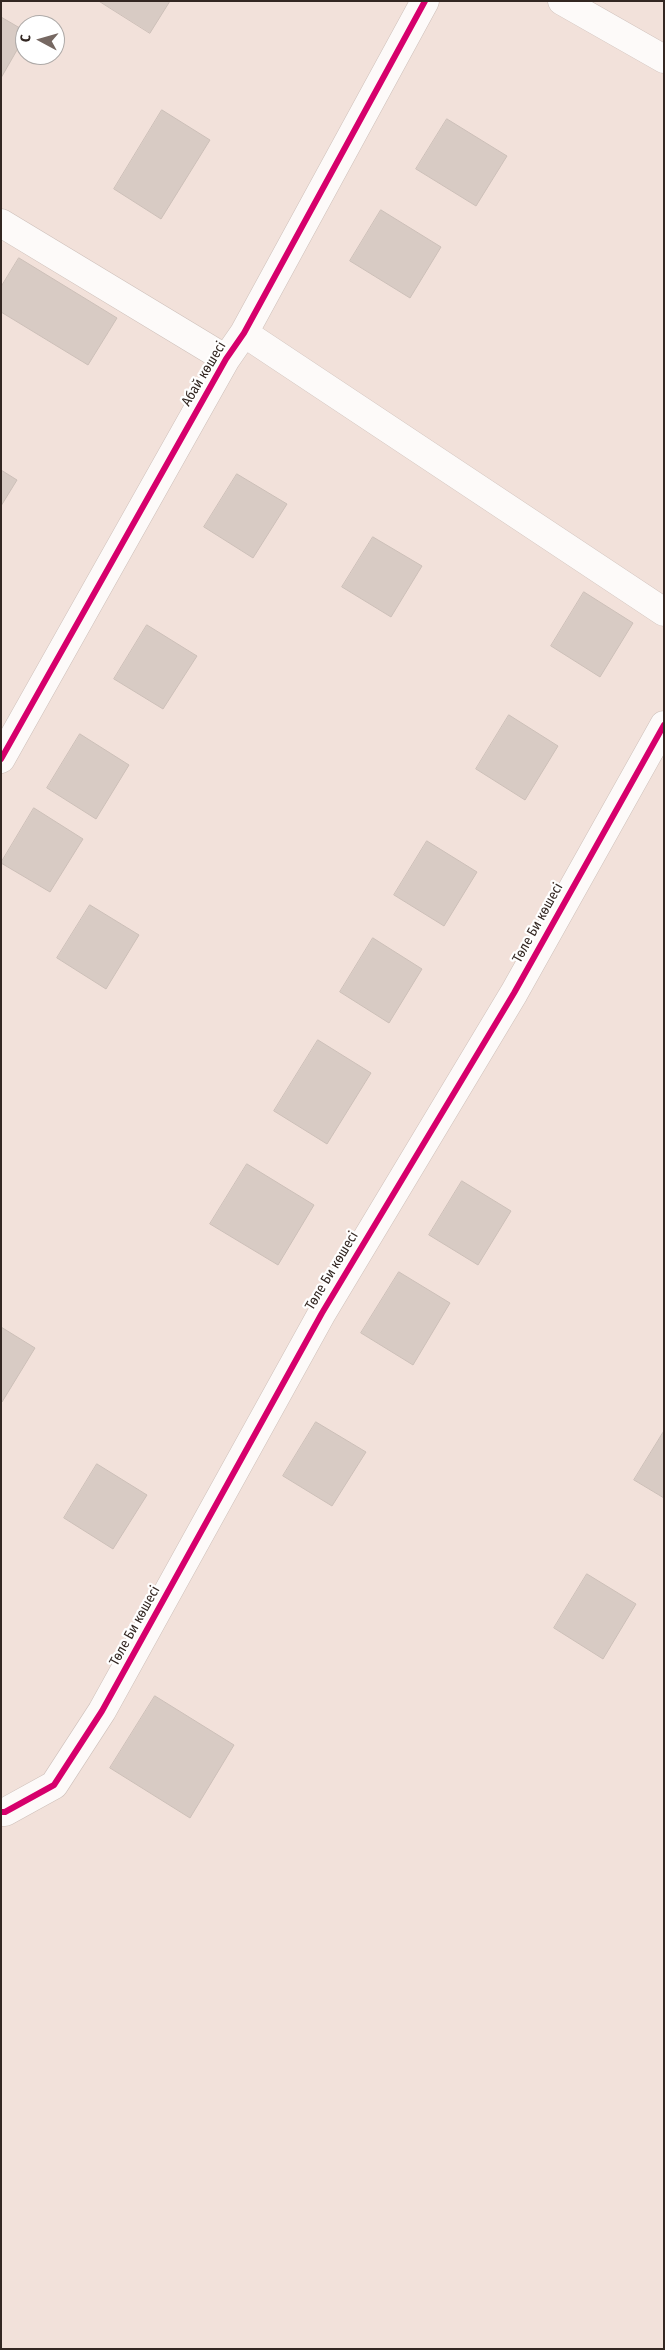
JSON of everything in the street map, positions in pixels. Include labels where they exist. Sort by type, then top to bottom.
[{"type":"street","name":"Абай көшесі","points":[[1,759],[226,359],[244,333],[425,1]]},
{"type":"street","points":[[562,1],[664,59]]},
{"type":"street","points":[[1,223],[226,359]]},
{"type":"street","points":[[244,333],[664,612]]},
{"type":"street","name":"Төле Би көшесі","points":[[3,1812],[54,1785],[102,1711],[322,1313],[514,993],[664,725]]},
{"type":"building","points":[[99,1],[170,1],[150,33]]},
{"type":"building","points":[[1,17],[15,25],[15,54],[1,78]]},
{"type":"building","points":[[162,110],[210,140],[161,219],[114,189]]},
{"type":"building","points":[[447,119],[507,156],[476,206],[416,169]]},
{"type":"building","points":[[381,210],[441,247],[410,298],[350,261]]},
{"type":"building","points":[[19,258],[117,318],[88,365],[1,312],[1,287]]},
{"type":"building","points":[[1,470],[17,480],[1,506]]},
{"type":"building","points":[[237,474],[287,504],[253,558],[204,527]]},
{"type":"building","points":[[373,537],[422,566],[391,617],[342,587]]},
{"type":"building","points":[[584,592],[633,623],[600,677],[551,646]]},
{"type":"building","points":[[147,625],[197,656],[163,709],[114,679]]},
{"type":"building","points":[[509,715],[558,746],[525,800],[476,769]]},
{"type":"building","points":[[80,734],[129,765],[96,819],[47,788]]},
{"type":"building","points":[[34,808],[83,839],[50,892],[1,863]]},
{"type":"building","points":[[427,841],[477,872],[444,926],[394,895]]},
{"type":"building","points":[[90,905],[139,935],[106,989],[57,958]]},
{"type":"building","points":[[373,938],[422,969],[389,1023],[340,992]]},
{"type":"building","points":[[318,1040],[371,1073],[327,1144],[274,1111]]},
{"type":"building","points":[[247,1164],[314,1205],[278,1265],[210,1224]]},
{"type":"building","points":[[462,1181],[511,1211],[478,1265],[429,1235]]},
{"type":"building","points":[[399,1272],[450,1303],[413,1365],[361,1333]]},
{"type":"building","points":[[1,1327],[35,1348],[2,1402],[1,1402]]},
{"type":"building","points":[[316,1422],[366,1452],[332,1506],[283,1476]]},
{"type":"building","points":[[664,1431],[664,1498],[634,1480]]},
{"type":"building","points":[[97,1464],[147,1495],[113,1549],[64,1518]]},
{"type":"building","points":[[587,1574],[636,1604],[603,1659],[554,1628]]},
{"type":"building","points":[[155,1696],[234,1745],[190,1818],[110,1768]]},
{"type":"cycle path","points":[[1,759],[226,359],[244,333],[425,1]]},
{"type":"cycle path","points":[[1,1812],[5,1812],[54,1785],[102,1711],[322,1313],[514,993],[664,725]]}]
